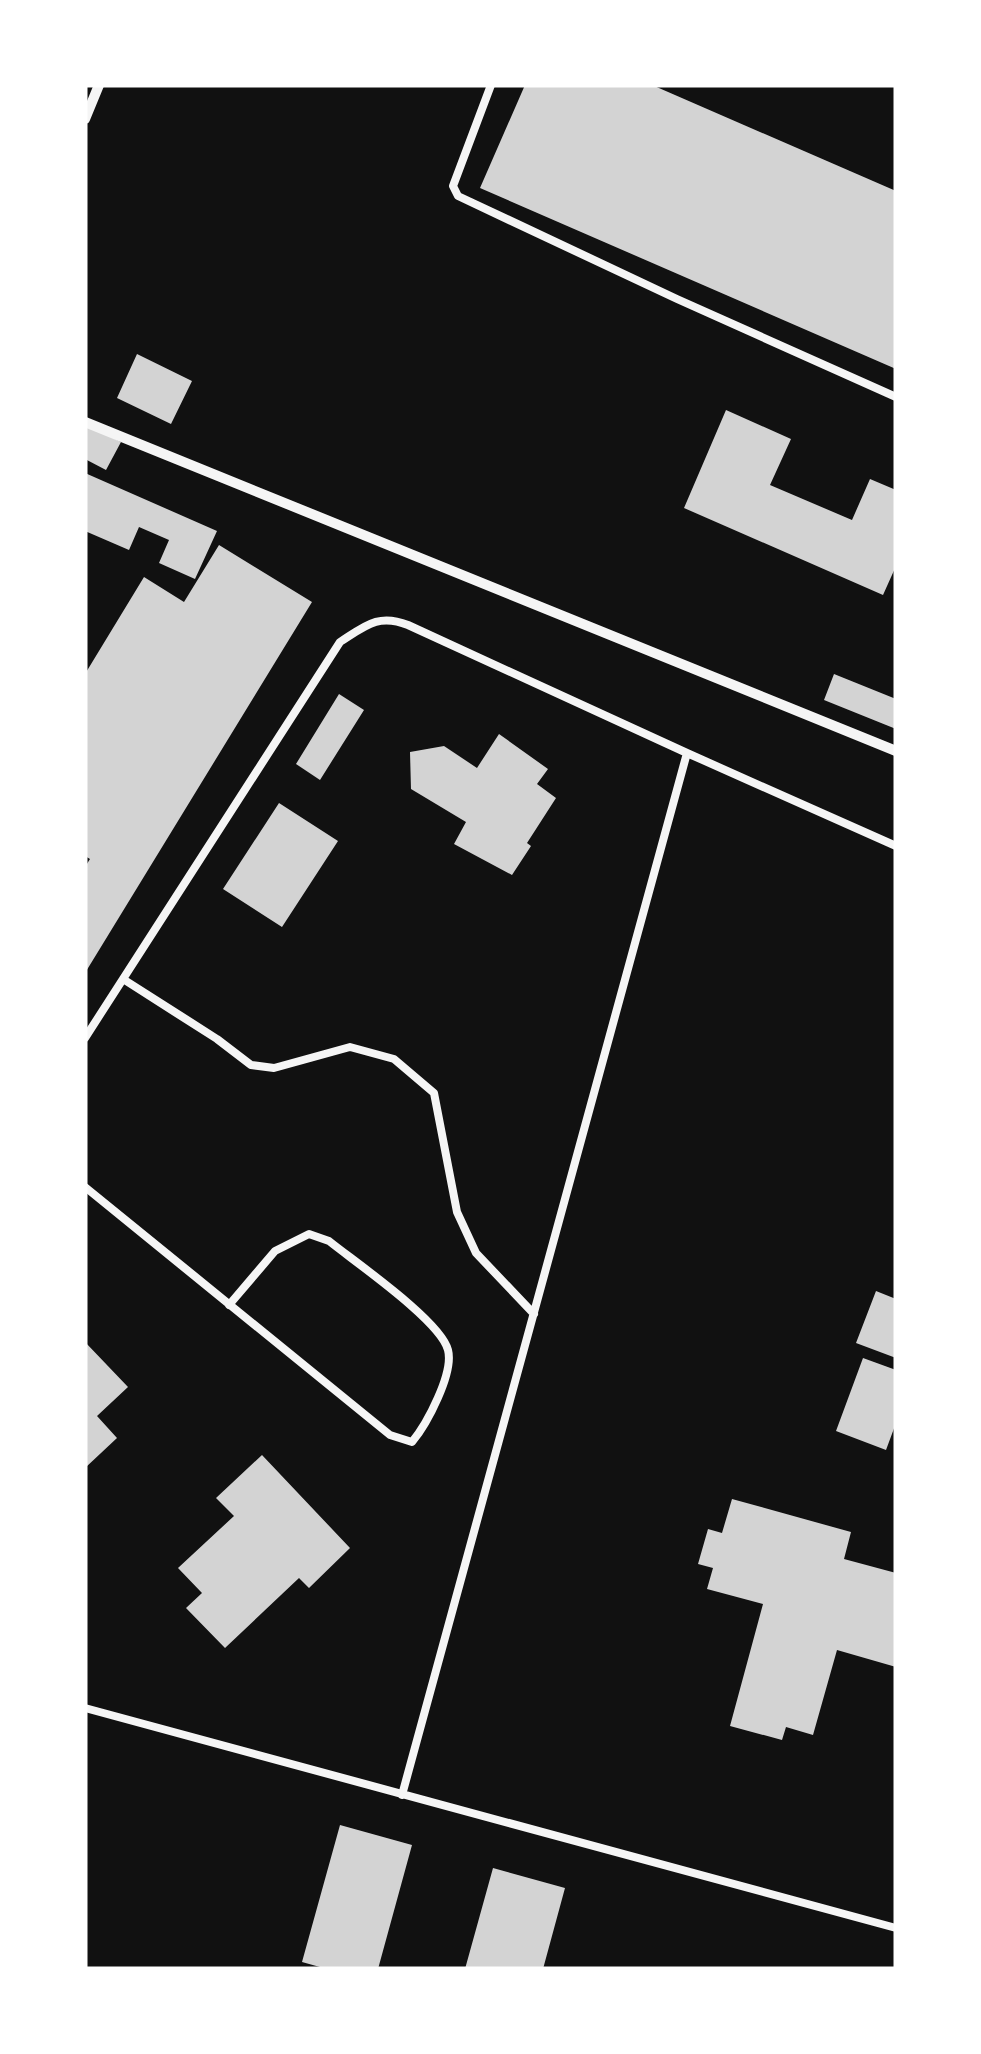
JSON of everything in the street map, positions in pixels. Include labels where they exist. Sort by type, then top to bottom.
[{"type":"street","points":[[85,119],[100,85]]},
{"type":"street","points":[[85,422],[896,751]]},
{"type":"lane","points":[[491,85],[453,186],[458,196],[896,397]]},
{"type":"lane","points":[[85,1038],[340,642],[369,623],[391,618],[408,625],[896,846]]},
{"type":"lane","points":[[402,1794],[687,754]]},
{"type":"lane","points":[[123,979],[251,1064],[274,1068],[350,1047],[394,1059],[434,1092],[457,1212],[476,1253],[534,1314]]},
{"type":"lane","points":[[85,1187],[390,1435],[412,1442],[426,1426],[448,1370],[448,1350],[434,1326],[329,1241],[309,1234],[275,1251],[230,1304]]},
{"type":"lane","points":[[85,1708],[896,1928]]},
{"type":"building","points":[[525,85],[652,85],[896,191],[896,369],[480,188]]},
{"type":"building","points":[[137,354],[192,381],[171,424],[117,398]]},
{"type":"building","points":[[726,410],[791,439],[770,485],[852,520],[870,479],[896,490],[896,566],[883,595],[684,508]]},
{"type":"building","points":[[85,423],[121,442],[106,470],[85,459]]},
{"type":"building","points":[[85,473],[217,531],[195,579],[159,563],[169,540],[139,527],[129,550],[85,531]]},
{"type":"building","points":[[219,545],[312,602],[85,973],[85,867],[90,859],[85,856],[85,674],[144,577],[184,602]]},
{"type":"building","points":[[834,674],[896,699],[896,729],[824,700]]},
{"type":"building","points":[[339,694],[364,710],[320,780],[296,764]]},
{"type":"building","points":[[499,734],[548,769],[537,784],[556,798],[512,875],[454,844],[466,822],[411,789],[410,752],[444,746],[477,768]]},
{"type":"building","points":[[279,803],[338,841],[282,927],[223,889]]},
{"type":"building","points":[[876,1291],[896,1299],[896,1358],[856,1343]]},
{"type":"building","points":[[85,1342],[128,1387],[97,1416],[117,1438],[85,1468]]},
{"type":"building","points":[[863,1358],[896,1370],[896,1423],[886,1450],[836,1431]]},
{"type":"building","points":[[262,1455],[350,1548],[309,1588],[299,1578],[225,1648],[186,1608],[202,1593],[178,1568],[234,1516],[216,1498]]},
{"type":"building","points":[[732,1499],[851,1532],[844,1559],[896,1573],[896,1667],[837,1650],[813,1735],[786,1727],[782,1740],[730,1726],[763,1604],[707,1589],[713,1568],[698,1564],[708,1529],[722,1533]]},
{"type":"building","points":[[340,1825],[412,1845],[378,1969],[327,1969],[302,1962]]},
{"type":"building","points":[[493,1868],[565,1888],[543,1969],[465,1969]]}]
